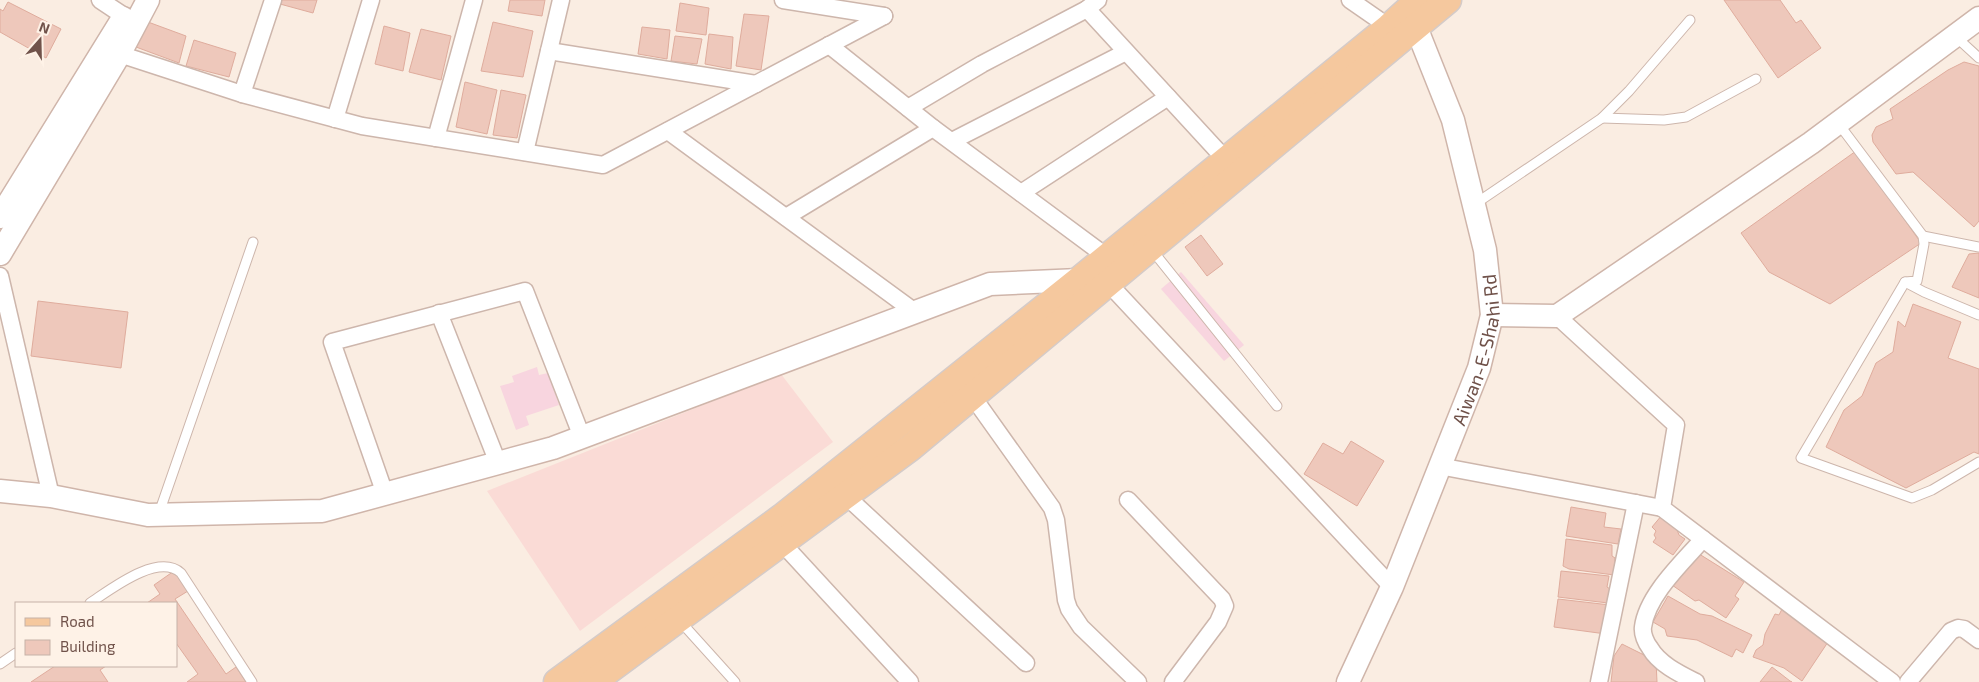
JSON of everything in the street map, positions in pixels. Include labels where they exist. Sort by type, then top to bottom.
[{"type":"main road","points":[[557,682],[782,517],[1079,280],[1389,27],[1415,12],[1448,0]]},
{"type":"main road","points":[[593,682],[910,448],[973,397],[1151,249],[1415,12]]},
{"type":"street","points":[[100,0],[128,8],[112,52]]},
{"type":"street","points":[[0,254],[75,113],[112,52],[148,0]]},
{"type":"street","points":[[242,94],[273,0]]},
{"type":"street","points":[[335,119],[371,0]]},
{"type":"street","points":[[436,138],[474,0]]},
{"type":"street","points":[[525,152],[562,0]]},
{"type":"street","points":[[112,52],[242,94],[362,126],[603,165],[884,16],[783,0]]},
{"type":"street","points":[[1350,0],[1389,27]]},
{"type":"street","points":[[908,108],[982,64],[1093,5],[1126,52],[1225,160]]},
{"type":"street","name":"Aiwan-E-Shahi Rd","points":[[1348,682],[1392,587],[1479,368],[1492,314],[1485,250],[1475,204],[1453,120],[1415,12]]},
{"type":"street","points":[[1492,314],[1557,316],[1811,143],[1979,18]]},
{"type":"street","points":[[829,45],[934,128],[1107,257]]},
{"type":"street","points":[[549,50],[756,84]]},
{"type":"street","points":[[952,141],[1126,52]]},
{"type":"street","points":[[1021,193],[1168,97]]},
{"type":"street","points":[[0,217],[75,113]]},
{"type":"street","points":[[786,217],[934,128]]},
{"type":"street","points":[[668,131],[915,312]]},
{"type":"street","points":[[0,276],[51,496]]},
{"type":"street","points":[[0,491],[51,496],[148,515],[322,511],[553,448],[990,284],[1079,280]]},
{"type":"street","points":[[1109,284],[1392,587]]},
{"type":"street","points":[[385,494],[332,342],[525,291],[582,437]]},
{"type":"street","points":[[439,313],[498,463]]},
{"type":"street","points":[[1557,316],[1676,426],[1662,508]]},
{"type":"street","points":[[973,397],[1052,508],[1056,520],[1066,600],[1074,619],[1138,682]]},
{"type":"street","points":[[1439,466],[1662,508],[1892,682]]},
{"type":"street","points":[[846,496],[1026,663]]},
{"type":"street","points":[[1128,500],[1222,599],[1225,606],[1218,622],[1173,682]]},
{"type":"street","points":[[1599,682],[1636,503]]},
{"type":"street","points":[[1696,682],[1670,668],[1650,650],[1643,635],[1643,627],[1656,594],[1703,539]]},
{"type":"street","points":[[782,543],[910,682]]},
{"type":"street","points":[[1908,682],[1952,631],[1958,628],[1964,629],[1979,640]]},
{"type":"lane","points":[[1475,204],[1602,118],[1629,91],[1690,20]]},
{"type":"lane","points":[[1955,36],[1979,58]]},
{"type":"lane","points":[[1602,118],[1664,120],[1686,117],[1756,79]]},
{"type":"lane","points":[[1838,122],[1923,236],[1924,244],[1916,280],[1905,282],[1801,458],[1912,498],[1932,490],[1979,462]]},
{"type":"lane","points":[[1923,236],[1979,247]]},
{"type":"lane","points":[[158,514],[253,242]]},
{"type":"lane","points":[[1151,249],[1277,406]]},
{"type":"lane","points":[[1905,282],[1979,315]]},
{"type":"lane","points":[[92,602],[129,577],[168,566],[176,568],[252,682]]},
{"type":"lane","points":[[678,619],[735,682]]},
{"type":"lane","points":[[0,664],[15,654]]},
{"type":"shaded area","points":[[1181,272],[1244,345],[1224,361],[1161,289]]},
{"type":"shaded area","points":[[537,367],[539,375],[548,373],[559,405],[526,416],[529,425],[516,430],[500,386],[514,382],[512,376]]},
{"type":"shaded area","points":[[781,374],[833,442],[580,631],[487,491]]},
{"type":"building","points":[[282,0],[317,0],[313,13],[280,4]]},
{"type":"building","points":[[510,0],[545,0],[542,16],[508,11]]},
{"type":"building","points":[[1724,0],[1780,0],[1796,23],[1801,20],[1821,48],[1778,78]]},
{"type":"building","points":[[8,2],[61,29],[46,58],[0,32],[0,9],[3,11]]},
{"type":"building","points":[[680,3],[709,8],[706,35],[676,31]]},
{"type":"building","points":[[744,14],[769,16],[761,70],[736,66]]},
{"type":"building","points":[[148,22],[186,36],[179,63],[136,47]]},
{"type":"building","points":[[493,22],[533,31],[523,77],[481,71]]},
{"type":"building","points":[[384,26],[410,33],[403,71],[375,64]]},
{"type":"building","points":[[642,27],[670,30],[667,59],[638,54]]},
{"type":"building","points":[[421,29],[451,36],[441,80],[409,72]]},
{"type":"building","points":[[709,34],[733,37],[731,69],[705,64]]},
{"type":"building","points":[[675,36],[702,39],[697,64],[671,61]]},
{"type":"building","points":[[194,40],[236,53],[229,77],[186,66]]},
{"type":"building","points":[[1964,62],[1979,66],[1979,221],[1974,227],[1913,172],[1896,174],[1873,142],[1872,135],[1876,127],[1893,119],[1890,109],[1948,70]]},
{"type":"building","points":[[465,82],[497,90],[487,134],[456,127]]},
{"type":"building","points":[[501,90],[526,95],[517,138],[493,135]]},
{"type":"building","points":[[1856,151],[1921,243],[1830,304],[1769,272],[1741,233]]},
{"type":"building","points":[[1201,235],[1223,264],[1207,276],[1185,247]]},
{"type":"building","points":[[1979,253],[1979,298],[1952,287],[1969,254]]},
{"type":"building","points":[[38,301],[128,312],[121,368],[31,356]]},
{"type":"building","points":[[1913,304],[1961,322],[1948,358],[1979,369],[1979,454],[1974,452],[1906,488],[1826,447],[1844,410],[1862,396],[1876,363],[1893,352],[1898,321],[1905,327]]},
{"type":"building","points":[[1351,441],[1384,461],[1357,506],[1304,474],[1323,443],[1343,454]]},
{"type":"building","points":[[1571,507],[1606,513],[1604,527],[1621,529],[1618,544],[1566,536]]},
{"type":"building","points":[[1662,515],[1676,527],[1679,535],[1685,539],[1673,555],[1653,542],[1656,538],[1654,535],[1656,531],[1652,527]]},
{"type":"building","points":[[1566,539],[1612,545],[1612,556],[1615,558],[1614,575],[1569,569],[1563,566]]},
{"type":"building","points":[[1696,552],[1744,582],[1735,596],[1739,599],[1726,618],[1699,600],[1695,601],[1672,585]]},
{"type":"building","points":[[174,571],[188,591],[175,599],[177,602],[148,602],[160,594],[154,585]]},
{"type":"building","points":[[1561,571],[1609,576],[1607,587],[1610,589],[1608,603],[1558,597]]},
{"type":"building","points":[[1668,596],[1700,614],[1712,616],[1752,635],[1743,653],[1736,649],[1732,657],[1697,640],[1667,636],[1665,629],[1653,622]]},
{"type":"building","points":[[1558,599],[1610,605],[1606,634],[1554,627]]},
{"type":"building","points":[[178,603],[226,674],[236,667],[246,682],[187,682],[198,674],[178,646]]},
{"type":"building","points":[[1780,606],[1830,639],[1802,681],[1784,668],[1753,657],[1756,650],[1763,645],[1765,634],[1775,614],[1779,615],[1782,609]]},
{"type":"building","points":[[1622,644],[1656,661],[1657,682],[1611,682],[1614,656]]},
{"type":"building","points":[[54,667],[104,667],[100,670],[108,682],[31,682]]},
{"type":"building","points":[[1772,667],[1790,681],[1792,682],[1760,682]]}]
